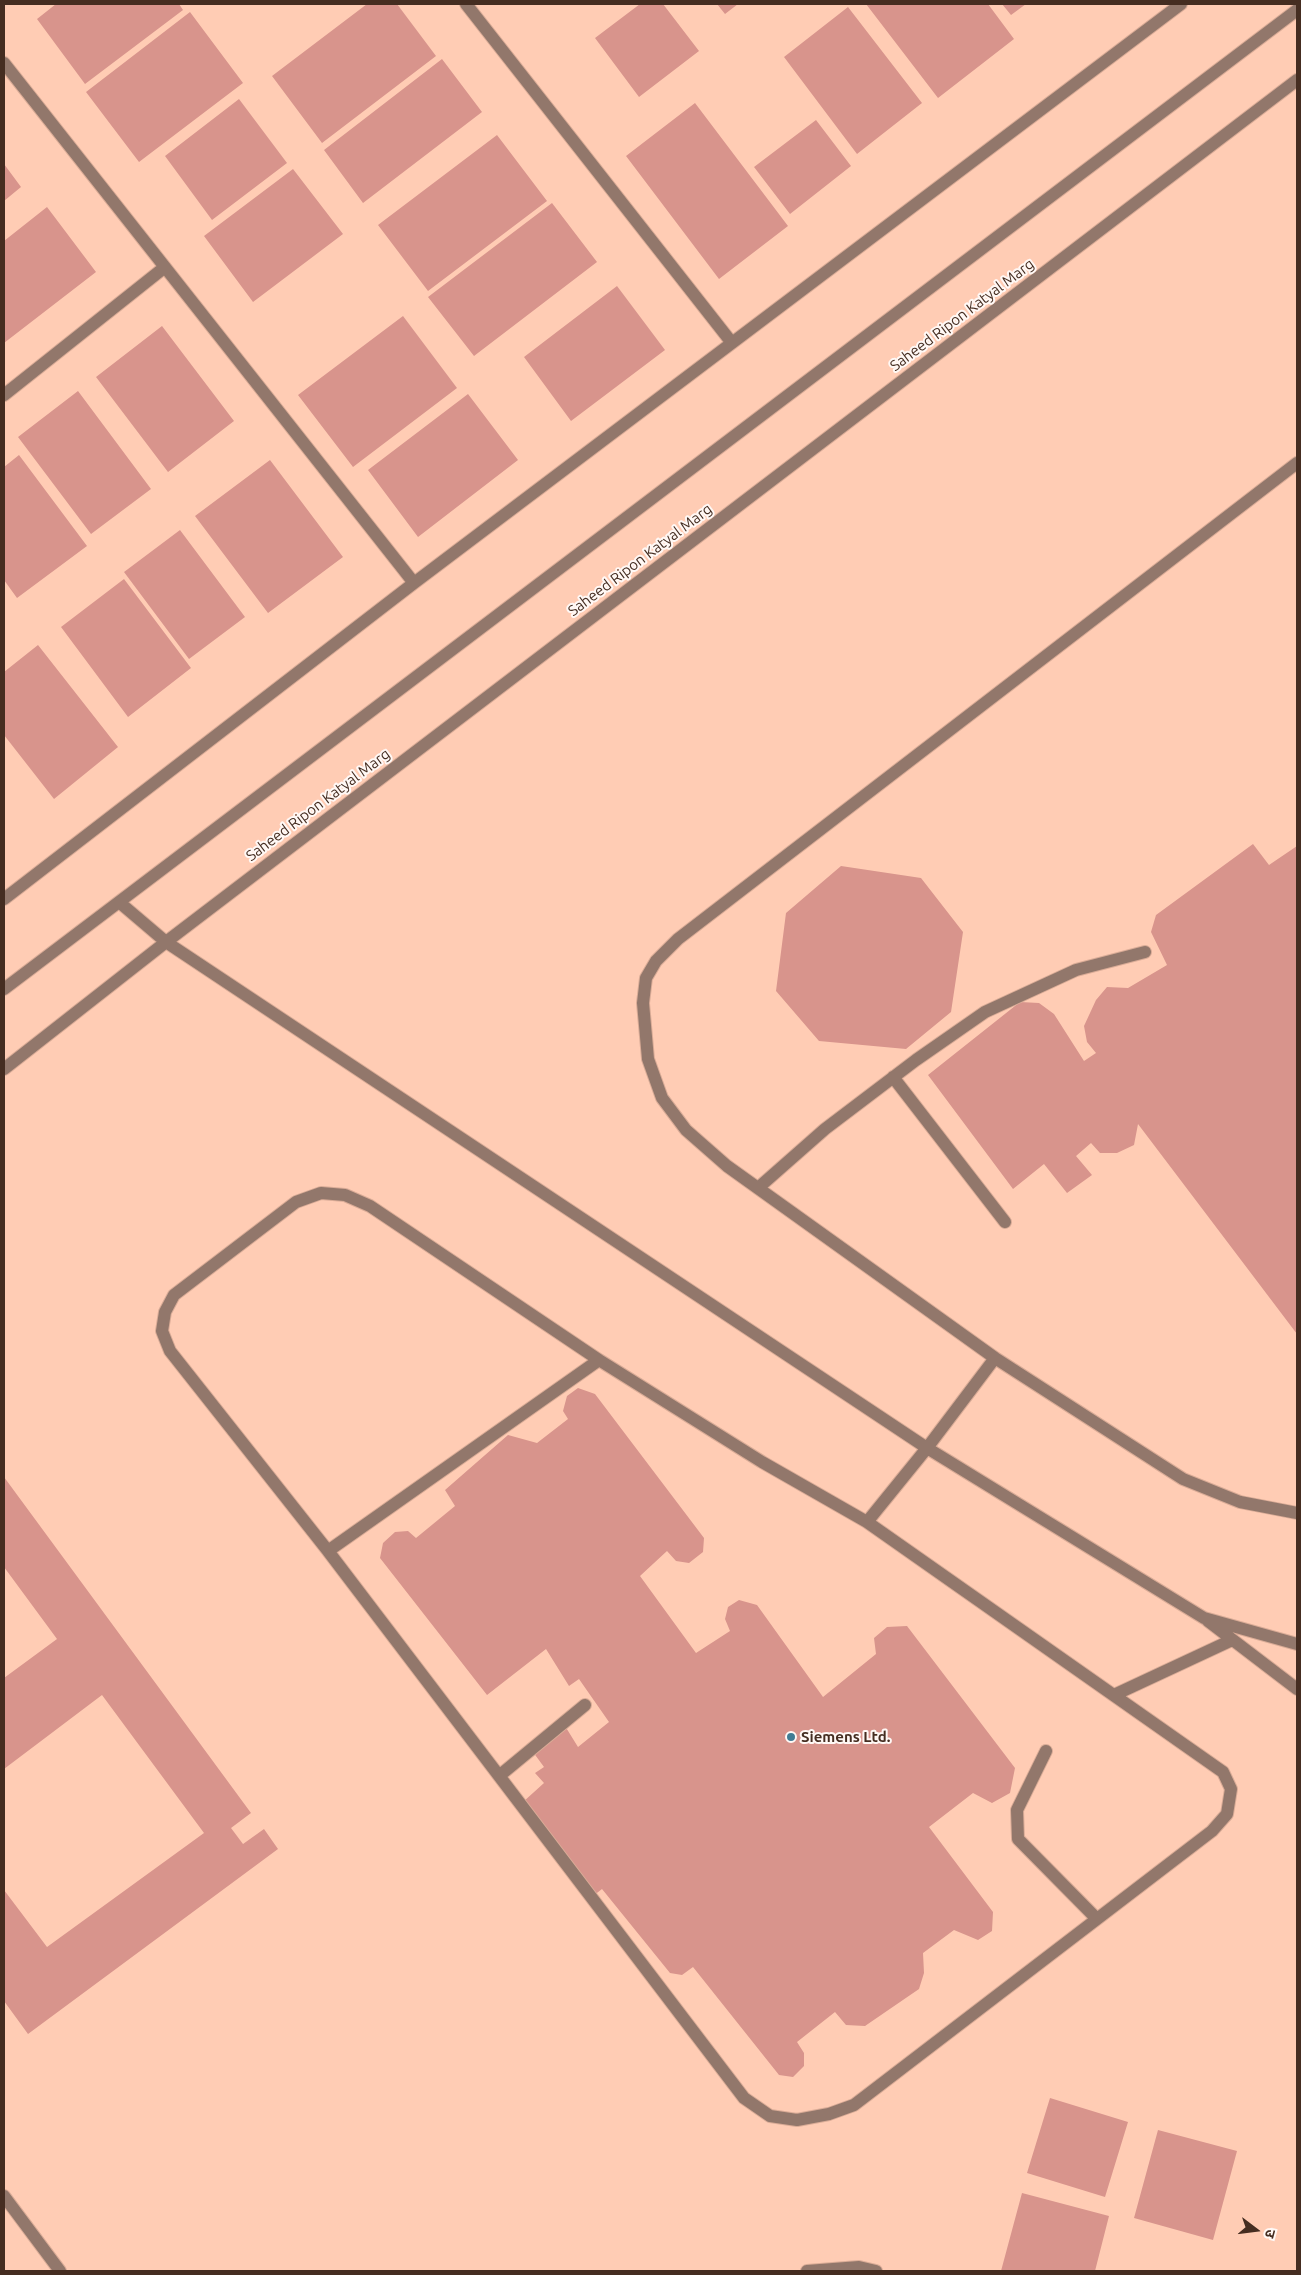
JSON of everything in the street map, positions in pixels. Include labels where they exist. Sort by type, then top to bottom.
[{"type":"street","points":[[466,4],[732,344]]},
{"type":"street","points":[[4,899],[414,583],[1181,4]]},
{"type":"street","points":[[4,989],[1297,10]]},
{"type":"street","points":[[4,62],[414,583]]},
{"type":"street","name":"Saheed Ripon Katyal Marg","points":[[4,1068],[166,942],[1297,80]]},
{"type":"street","points":[[4,395],[165,267]]},
{"type":"street","points":[[1297,463],[678,939],[656,961],[646,978],[643,1003],[648,1059],[662,1098],[686,1130],[727,1166],[995,1358],[1183,1479],[1240,1502],[1297,1513]]},
{"type":"street","points":[[119,902],[166,942],[927,1448],[1204,1618],[1297,1689]]},
{"type":"street","points":[[758,1188],[824,1129],[893,1077],[985,1012],[1076,970],[1145,952]]},
{"type":"street","points":[[893,1077],[1005,1222]]},
{"type":"street","points":[[321,1193],[345,1195],[370,1206],[599,1360],[762,1462],[867,1522],[1223,1772],[1231,1789],[1227,1814],[1212,1831],[854,2105],[829,2114],[797,2120],[770,2116],[744,2098],[328,1551],[170,1351],[162,1331],[165,1312],[174,1295],[296,1202],[321,1193]]},
{"type":"street","points":[[867,1522],[927,1448],[995,1358]]},
{"type":"street","points":[[328,1551],[599,1360]]},
{"type":"street","points":[[1204,1618],[1297,1644]]},
{"type":"street","points":[[1114,1695],[1232,1640]]},
{"type":"street","points":[[499,1776],[585,1705]]},
{"type":"street","points":[[1046,1750],[1017,1810],[1018,1838],[1096,1918]]},
{"type":"street","points":[[4,2196],[60,2271]]},
{"type":"street","points":[[807,2271],[859,2267],[876,2271]]},
{"type":"building","points":[[56,4],[179,4],[183,10],[85,84],[37,19]]},
{"type":"building","points":[[367,4],[397,4],[436,56],[322,143],[272,76]]},
{"type":"building","points":[[640,4],[663,4],[699,51],[639,97],[595,38]]},
{"type":"building","points":[[717,4],[738,4],[725,14]]},
{"type":"building","points":[[866,4],[988,4],[1014,39],[938,98]]},
{"type":"building","points":[[1002,4],[1026,4],[1011,15]]},
{"type":"building","points":[[848,7],[922,103],[857,154],[784,57]]},
{"type":"building","points":[[190,12],[243,83],[139,162],[86,92]]},
{"type":"building","points":[[442,59],[482,112],[363,203],[324,150]]},
{"type":"building","points":[[239,99],[287,163],[212,220],[165,156]]},
{"type":"building","points":[[695,103],[788,226],[719,279],[626,156]]},
{"type":"building","points":[[816,120],[851,166],[790,214],[754,167]]},
{"type":"building","points":[[497,135],[547,201],[428,291],[378,225]]},
{"type":"building","points":[[4,164],[21,187],[4,201]]},
{"type":"building","points":[[293,169],[343,234],[253,302],[204,236]]},
{"type":"building","points":[[552,203],[597,262],[474,356],[428,297]]},
{"type":"building","points":[[47,207],[96,272],[4,343],[4,241]]},
{"type":"building","points":[[617,286],[665,350],[571,421],[524,357]]},
{"type":"building","points":[[403,316],[457,388],[353,467],[298,395]]},
{"type":"building","points":[[162,326],[234,421],[168,472],[96,377]]},
{"type":"building","points":[[78,391],[151,489],[91,534],[18,437]]},
{"type":"building","points":[[468,394],[518,460],[418,537],[368,470]]},
{"type":"building","points":[[19,455],[87,546],[17,598],[4,580],[4,467]]},
{"type":"building","points":[[270,460],[343,557],[268,613],[195,516]]},
{"type":"building","points":[[180,530],[245,617],[189,659],[124,572]]},
{"type":"building","points":[[124,579],[191,668],[128,717],[61,627]]},
{"type":"building","points":[[38,645],[118,747],[54,799],[4,735],[4,672]]},
{"type":"building","points":[[1253,844],[1269,865],[1297,846],[1297,1334],[1138,1124],[1134,1145],[1117,1153],[1100,1153],[1091,1143],[1076,1156],[1092,1175],[1067,1193],[1044,1164],[1013,1189],[928,1075],[1020,1002],[1039,1003],[1054,1014],[1084,1061],[1096,1053],[1087,1042],[1084,1026],[1096,1000],[1107,987],[1128,988],[1167,965],[1151,932],[1156,915]]},
{"type":"building","points":[[841,866],[921,878],[963,932],[951,1012],[906,1049],[819,1041],[776,991],[786,913]]},
{"type":"building","name":"Siemens Ltd.","points":[[578,1388],[595,1394],[704,1538],[703,1552],[689,1563],[676,1561],[667,1551],[640,1576],[696,1653],[730,1631],[725,1619],[728,1607],[739,1600],[757,1605],[823,1697],[876,1654],[874,1638],[887,1627],[907,1626],[1015,1768],[1010,1793],[992,1803],[973,1793],[929,1827],[993,1912],[992,1931],[978,1940],[954,1930],[923,1953],[924,1973],[919,1989],[865,2026],[846,2025],[835,2012],[797,2042],[804,2053],[804,2066],[793,2077],[779,2075],[693,1967],[682,1975],[670,1973],[602,1889],[593,1896],[523,1802],[544,1783],[535,1773],[544,1767],[533,1752],[565,1726],[578,1747],[609,1722],[579,1679],[569,1686],[546,1649],[487,1695],[380,1558],[383,1543],[395,1532],[408,1531],[416,1538],[455,1506],[445,1490],[508,1435],[537,1443],[568,1419],[563,1411],[567,1396]]},
{"type":"building","points":[[4,1477],[251,1813],[231,1828],[243,1844],[264,1829],[278,1849],[28,2034],[4,2001],[4,1890],[47,1947],[204,1833],[102,1695],[4,1769],[4,1678],[57,1639],[4,1567]]},
{"type":"building","points":[[1050,2098],[1128,2122],[1105,2197],[1027,2173]]},
{"type":"building","points":[[1158,2130],[1237,2151],[1213,2240],[1134,2218]]},
{"type":"building","points":[[1022,2193],[1109,2216],[1095,2271],[1001,2271]]},
{"type":"place","name":"Siemens Ltd.","points":[[791,1737]]}]
